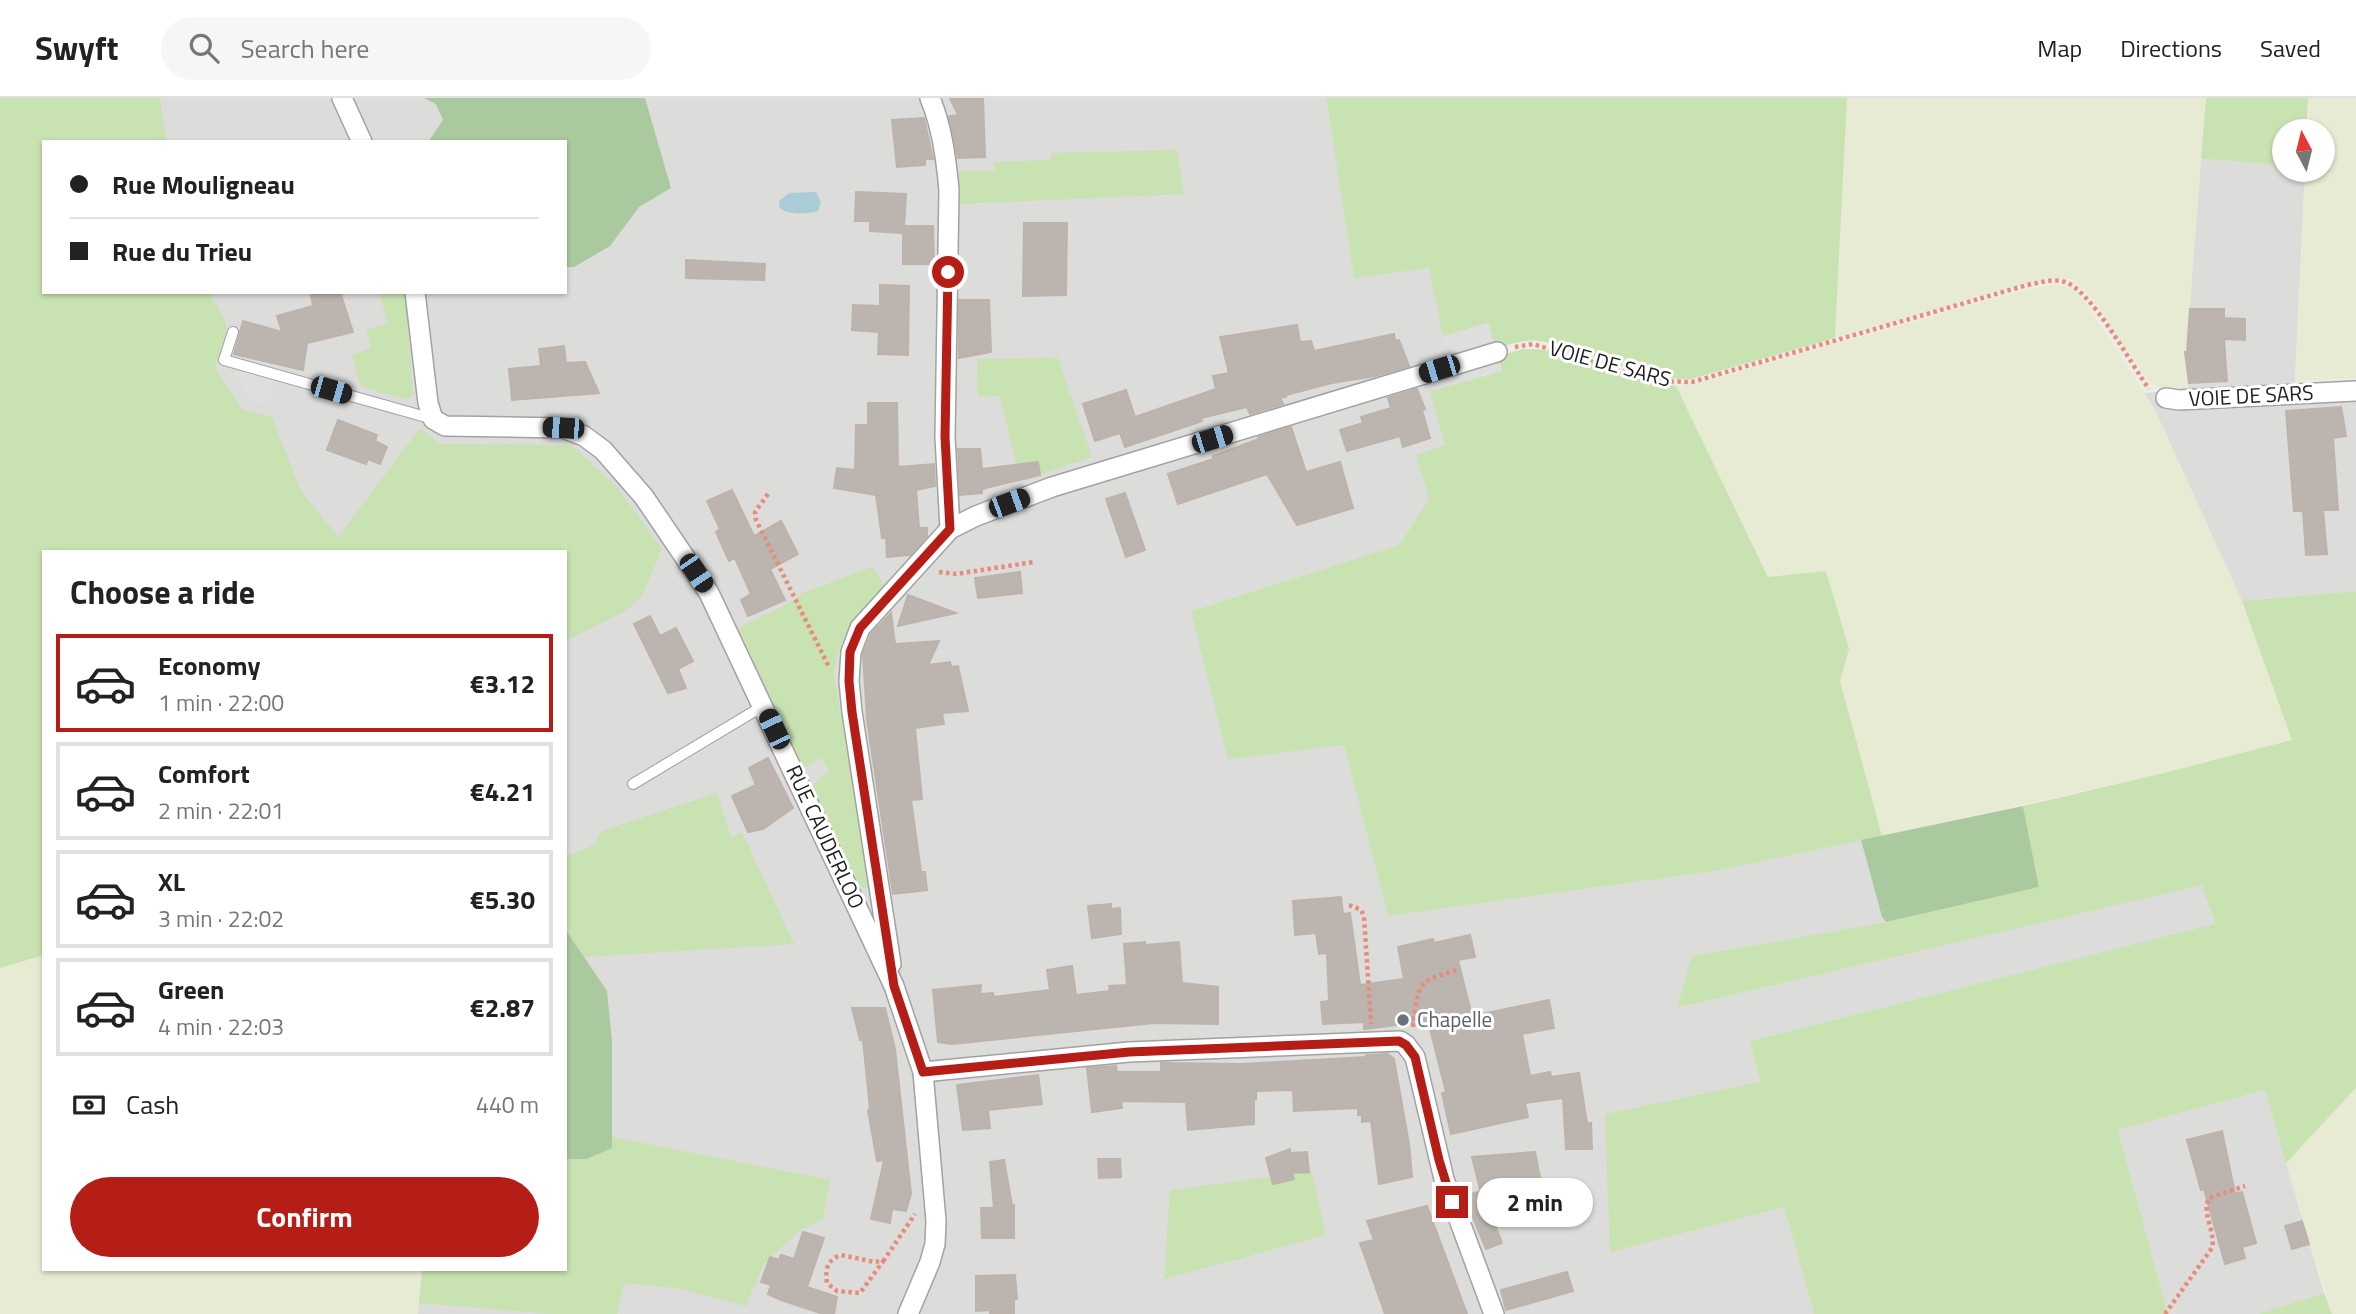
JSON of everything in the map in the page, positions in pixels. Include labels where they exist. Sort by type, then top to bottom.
[{"type":"street","points":[[342,98],[361,140]]},
{"type":"street","points":[[930,98],[944,145],[949,190],[945,437],[950,529]]},
{"type":"street","points":[[415,294],[428,403],[433,419]]},
{"type":"street","points":[[894,986],[852,712],[850,652],[860,628],[950,529],[976,516],[1052,487],[1497,352]]},
{"type":"street","name":"VOIE DE SARS","points":[[2166,398],[2179,400],[2356,391]]},
{"type":"street","name":"RUE CAUDERLOO","points":[[433,419],[445,426],[563,428],[584,436],[603,450],[644,497],[709,593],[894,986],[923,1072],[936,1221],[935,1244],[908,1314]]},
{"type":"street","points":[[923,1072],[1129,1052],[1391,1040],[1409,1048],[1415,1057],[1444,1179],[1494,1314]]},
{"type":"lane","points":[[233,332],[224,360],[433,419]]},
{"type":"lane","points":[[633,784],[763,706]]},
{"type":"path","name":"VOIE DE SARS","points":[[1497,352],[1533,344],[1657,381],[1692,382],[2027,285],[2055,280],[2068,283],[2088,299],[2149,389],[2166,398]]},
{"type":"path","points":[[768,494],[755,512],[755,520],[834,676]]},
{"type":"path","points":[[918,565],[944,574],[956,574],[1034,562]]},
{"type":"path","points":[[1349,905],[1361,910],[1364,916],[1372,1041]]},
{"type":"path","points":[[1409,1048],[1418,991],[1431,977],[1457,970]]},
{"type":"path","points":[[884,1260],[875,1262],[841,1255],[836,1257],[830,1261],[825,1273],[827,1283],[837,1291],[860,1293],[884,1260],[912,1220],[931,1179]]},
{"type":"path","points":[[2165,1314],[2212,1248],[2206,1209],[2209,1198],[2245,1186]]},
{"type":"shaded area","points":[[106,98],[1326,98],[1354,277],[1429,268],[1435,293],[1488,323],[1429,499],[1399,545],[1191,611],[1344,745],[1388,916],[1715,871],[1861,840],[1882,917],[1886,922],[1692,956],[1678,1008],[2202,884],[2215,925],[1750,1041],[1760,1082],[1610,1251],[1784,1207],[1814,1314],[418,1314],[422,1271],[567,1271],[567,550],[278,550],[149,294],[567,294],[567,140],[114,140]]},
{"type":"shaded area","points":[[2201,159],[2272,164],[2272,182],[2304,182],[2294,399],[2356,396],[2356,591],[2242,601],[2154,408],[2144,393],[2166,391],[2188,384],[2186,354]]},
{"type":"shaded area","points":[[1488,323],[1502,371],[1430,391],[1425,373],[1452,365],[1443,336]]},
{"type":"shaded area","points":[[235,363],[279,376],[267,404],[249,400],[234,370]]},
{"type":"shaded area","points":[[2265,1090],[2324,1293],[2258,1314],[2168,1314],[2118,1130]]},
{"type":"green space","points":[[0,98],[160,98],[166,140],[42,140],[42,294],[209,294],[222,314],[226,328],[215,367],[242,409],[272,417],[301,491],[338,537],[420,428],[440,444],[571,445],[617,487],[662,549],[642,596],[625,611],[567,640],[567,550],[42,550],[42,956],[0,968]]},
{"type":"green space","points":[[424,98],[645,98],[671,188],[639,207],[610,246],[574,267],[567,267],[567,140],[429,140],[443,120],[436,104]]},
{"type":"green space","points":[[1326,98],[1847,98],[1835,338],[1691,379],[1651,374],[1577,350],[1538,341],[1495,348],[1488,323],[1443,336],[1429,268],[1354,278]]},
{"type":"green space","points":[[1847,98],[2206,98],[2186,354],[2188,389],[2166,391],[2150,383],[2088,293],[2073,280],[2065,278],[2043,279],[1836,338]]},
{"type":"green space","points":[[2206,98],[2308,98],[2307,119],[2272,119],[2272,164],[2201,159]]},
{"type":"green space","points":[[2308,98],[2356,98],[2356,378],[2295,381],[2304,182],[2335,182],[2335,119],[2307,119]]},
{"type":"green space","points":[[1177,150],[1184,194],[959,204],[959,171],[994,171],[994,162],[1051,160],[1051,153]]},
{"type":"green space","points":[[2058,284],[2073,290],[2083,299],[2154,408],[2242,601],[2292,740],[2168,772],[1882,836],[1840,681],[1849,649],[1826,571],[1769,578],[1676,386],[1692,385],[2027,289]]},
{"type":"green space","points":[[380,294],[404,294],[413,394],[409,398],[400,398],[360,386],[352,355],[371,348],[366,330],[388,323]]},
{"type":"green space","points":[[1523,349],[1559,353],[1657,383],[1676,386],[1768,577],[1826,571],[1849,649],[1840,681],[1882,836],[1715,871],[1388,916],[1344,745],[1228,759],[1191,611],[1399,545],[1429,499],[1416,455],[1445,445],[1430,391],[1502,371],[1498,356]]},
{"type":"green space","points":[[1058,358],[1092,457],[1025,480],[1022,465],[1017,466],[1016,463],[1000,396],[978,397],[977,359]]},
{"type":"green space","points":[[872,567],[886,588],[851,626],[840,649],[834,676],[870,883],[870,888],[863,888],[857,884],[811,787],[829,771],[822,758],[802,768],[739,637],[739,630],[795,600],[800,594]]},
{"type":"green space","points":[[2356,591],[2356,1088],[2286,1163],[2265,1090],[2118,1130],[2168,1314],[1814,1314],[1784,1207],[1610,1252],[1605,1114],[1760,1082],[1750,1041],[2215,924],[2202,885],[1677,1008],[1692,956],[1886,922],[2039,887],[2023,806],[2292,740],[2242,601]]},
{"type":"green space","points":[[717,793],[731,837],[742,832],[794,944],[584,957],[567,932],[567,855],[595,845],[601,831]]},
{"type":"green space","points":[[2023,806],[2039,887],[1886,922],[1882,917],[1861,840]]},
{"type":"green space","points":[[567,932],[607,991],[612,1040],[612,1148],[587,1159],[567,1159]]},
{"type":"green space","points":[[42,956],[42,1271],[422,1271],[418,1314],[0,1314],[0,968]]},
{"type":"green space","points":[[2356,1088],[2356,1314],[2332,1314],[2286,1163]]},
{"type":"green space","points":[[612,1137],[830,1180],[823,1219],[800,1230],[764,1264],[746,1306],[677,1288],[624,1283],[617,1314],[553,1314],[419,1303],[422,1271],[567,1271],[567,1159],[588,1159],[611,1148]]},
{"type":"green space","points":[[1312,1172],[1326,1235],[1164,1279],[1170,1190]]},
{"type":"green space","points":[[2324,1293],[2332,1314],[2258,1314],[2261,1313]]},
{"type":"water","points":[[816,192],[821,202],[818,211],[796,213],[779,207],[780,200],[790,193]]},
{"type":"building","points":[[950,98],[983,98],[985,157],[958,158],[949,116],[958,115]]},
{"type":"building","points":[[924,118],[933,159],[925,159],[925,165],[897,167],[892,120]]},
{"type":"building","points":[[856,192],[906,194],[904,226],[933,226],[934,264],[903,264],[903,233],[870,231],[870,221],[855,221]]},
{"type":"building","points":[[1024,223],[1067,223],[1066,295],[1023,296]]},
{"type":"building","points":[[686,260],[765,264],[764,280],[686,278]]},
{"type":"building","points":[[880,285],[909,286],[908,355],[878,354],[879,332],[852,330],[853,305],[880,306]]},
{"type":"building","points":[[341,294],[353,332],[307,343],[303,370],[234,354],[243,321],[282,332],[277,316],[313,306],[311,295]]},
{"type":"building","points":[[959,300],[989,300],[991,352],[959,358]]},
{"type":"building","points":[[2190,309],[2224,309],[2224,318],[2245,319],[2245,340],[2224,339],[2227,381],[2189,383],[2185,352]]},
{"type":"building","points":[[1297,325],[1300,342],[1311,341],[1314,351],[1394,334],[1409,366],[1286,395],[1280,398],[1283,404],[1250,414],[1247,407],[1201,418],[1202,421],[1125,447],[1120,433],[1095,441],[1083,404],[1126,390],[1135,417],[1216,389],[1213,376],[1229,373],[1220,337]]},
{"type":"building","points":[[564,346],[566,363],[585,362],[599,393],[512,400],[509,369],[541,366],[539,349]]},
{"type":"building","points":[[1417,389],[1425,409],[1422,410],[1430,438],[1403,447],[1400,436],[1347,451],[1340,430],[1363,423],[1361,417],[1391,408],[1388,398]]},
{"type":"building","points":[[868,403],[897,403],[898,467],[934,464],[935,486],[916,490],[919,528],[927,528],[927,536],[910,555],[887,557],[886,538],[882,538],[876,495],[834,488],[837,468],[855,470],[856,425],[868,425]]},
{"type":"building","points":[[2341,407],[2346,436],[2333,438],[2338,510],[2323,510],[2327,554],[2306,555],[2303,511],[2294,511],[2286,411]]},
{"type":"building","points":[[338,420],[377,435],[375,441],[387,447],[380,464],[368,459],[366,464],[327,450]]},
{"type":"building","points":[[1291,427],[1306,472],[1340,462],[1353,508],[1297,525],[1267,474],[1178,504],[1168,474],[1213,459],[1213,456],[1259,439],[1258,437]]},
{"type":"building","points":[[958,449],[980,449],[982,469],[1038,462],[1040,475],[982,489],[982,493],[960,495]]},
{"type":"building","points":[[732,490],[754,536],[781,521],[798,554],[770,569],[785,600],[748,616],[741,600],[751,594],[735,558],[729,561],[716,532],[720,529],[707,501]]},
{"type":"building","points":[[1125,493],[1145,550],[1126,557],[1106,499]]},
{"type":"building","points":[[1020,572],[1022,593],[978,598],[975,578]]},
{"type":"building","points":[[908,595],[956,613],[898,626]]},
{"type":"building","points":[[891,613],[895,644],[939,641],[928,665],[950,662],[951,667],[958,666],[968,711],[942,713],[944,724],[915,728],[922,799],[911,800],[921,872],[925,872],[927,890],[893,894],[867,720],[863,654],[871,634]]},
{"type":"building","points":[[650,616],[660,636],[676,628],[693,661],[678,669],[686,688],[668,693],[634,624]]},
{"type":"building","points":[[768,758],[793,808],[763,829],[748,832],[732,796],[756,785],[749,768]]},
{"type":"building","points":[[1341,897],[1343,914],[1350,913],[1360,985],[1404,979],[1398,947],[1433,939],[1434,943],[1470,935],[1475,957],[1458,960],[1472,1016],[1549,1000],[1554,1028],[1522,1034],[1530,1076],[1550,1072],[1551,1077],[1579,1073],[1587,1123],[1591,1123],[1592,1149],[1566,1149],[1563,1098],[1525,1103],[1528,1117],[1451,1134],[1442,1093],[1446,1092],[1428,1021],[1364,1029],[1364,1022],[1323,1024],[1321,1002],[1329,1001],[1327,953],[1319,954],[1316,933],[1295,935],[1293,901]]},
{"type":"building","points":[[1111,904],[1111,909],[1120,908],[1121,934],[1092,938],[1088,906]]},
{"type":"building","points":[[1145,942],[1145,945],[1179,942],[1182,983],[1218,987],[1218,1024],[1154,1023],[952,1044],[938,1042],[933,990],[981,985],[980,994],[993,993],[994,997],[1050,990],[1047,970],[1072,966],[1076,995],[1110,991],[1109,986],[1127,985],[1124,944]]},
{"type":"building","points":[[852,1008],[885,1008],[895,1049],[911,1194],[906,1211],[892,1209],[890,1223],[871,1219],[884,1160],[877,1161],[868,1110],[863,1040],[860,1040]]},
{"type":"building","points":[[1388,1054],[1394,1059],[1412,1177],[1379,1184],[1371,1121],[1362,1122],[1358,1108],[1294,1111],[1293,1090],[1256,1091],[1254,1124],[1188,1130],[1186,1102],[1121,1101],[1122,1108],[1092,1112],[1087,1068],[1116,1066],[1117,1072],[1161,1072],[1161,1063],[1242,1064]]},
{"type":"building","points":[[1038,1075],[1042,1104],[988,1110],[990,1128],[963,1130],[957,1085]]},
{"type":"building","points":[[2222,1131],[2235,1193],[2242,1192],[2256,1243],[2242,1247],[2245,1258],[2225,1264],[2187,1140]]},
{"type":"building","points":[[1290,1149],[1290,1153],[1307,1152],[1309,1172],[1292,1173],[1294,1179],[1273,1184],[1266,1158]]},
{"type":"building","points":[[1535,1152],[1540,1178],[1480,1189],[1472,1157]]},
{"type":"building","points":[[1098,1159],[1120,1159],[1121,1177],[1099,1178]]},
{"type":"building","points":[[1004,1160],[1014,1205],[1014,1238],[982,1238],[981,1208],[994,1208],[990,1162]]},
{"type":"building","points":[[1485,1190],[1502,1243],[1486,1249],[1464,1196]]},
{"type":"building","points":[[1427,1206],[1467,1314],[1385,1314],[1360,1243],[1374,1240],[1367,1221]]},
{"type":"building","points":[[2302,1221],[2309,1244],[2292,1249],[2285,1226]]},
{"type":"building","points":[[803,1232],[824,1238],[807,1287],[837,1297],[834,1314],[823,1314],[781,1300],[768,1294],[771,1285],[761,1282],[770,1257],[779,1260],[781,1255],[794,1259]]},
{"type":"building","points":[[1567,1272],[1573,1291],[1506,1310],[1501,1290]]},
{"type":"building","points":[[1015,1275],[1017,1299],[1014,1299],[1014,1313],[990,1314],[990,1310],[976,1311],[976,1276]]},
{"type":"place","name":"Chapelle","points":[[1403,1020]]},
{"type":"route","points":[[948,272],[945,437],[950,529],[860,628],[850,652],[849,681],[894,986],[923,1072],[1129,1052],[1399,1041],[1406,1045],[1415,1057],[1439,1160],[1452,1202]]}]
